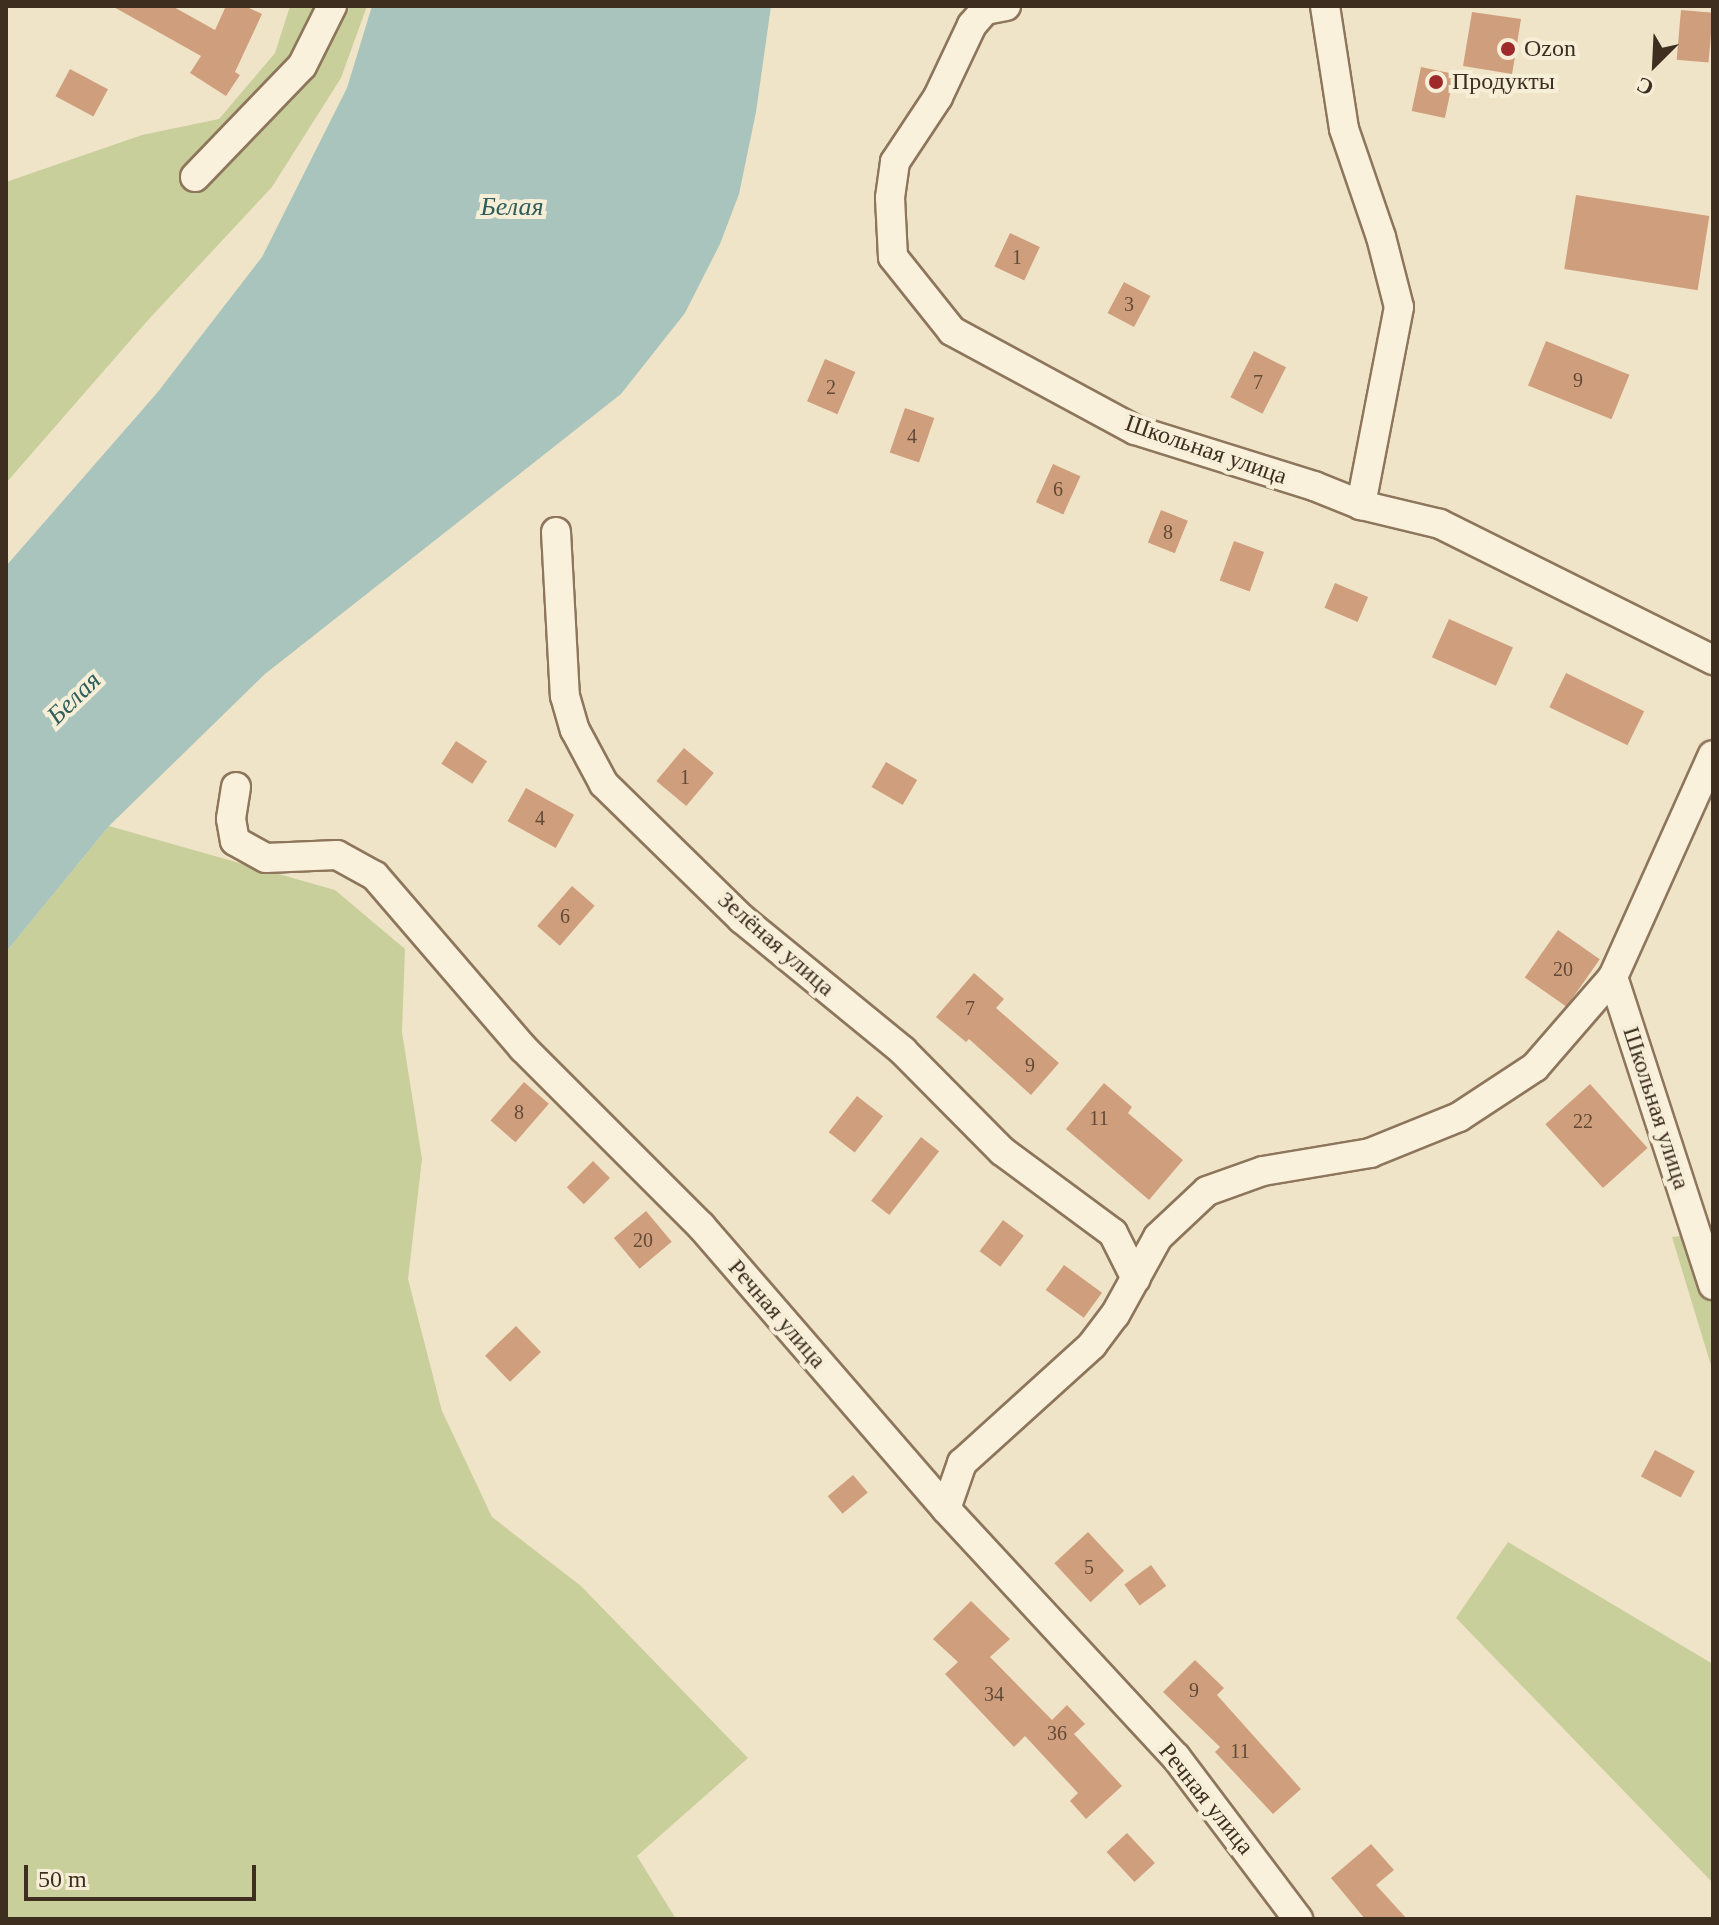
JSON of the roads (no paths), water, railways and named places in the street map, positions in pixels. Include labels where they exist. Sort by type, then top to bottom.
[{"type":"street","points":[[195,177],[302,66],[332,6]]},
{"type":"street","name":"Школьная улица","points":[[1006,6],[985,10],[972,25],[938,97],[895,162],[890,198],[893,257],[952,331],[1135,430],[1314,486],[1361,505],[1440,524],[1713,660]]},
{"type":"street","points":[[1325,6],[1344,129],[1381,237],[1399,307],[1391,364],[1361,505]]},
{"type":"street","name":"Зелёная улица","points":[[556,532],[565,696],[575,730],[604,784],[742,919],[903,1051],[1002,1151],[1113,1233],[1136,1279]]},
{"type":"street","points":[[946,1509],[962,1463],[1092,1345],[1136,1279],[1158,1237],[1207,1191],[1263,1171],[1370,1153],[1459,1117],[1535,1067],[1613,977],[1713,755]]},
{"type":"street","name":"Речная улица","points":[[236,787],[231,819],[235,841],[266,858],[337,855],[375,876],[523,1048],[701,1226],[946,1509],[1176,1757],[1298,1919]]},
{"type":"street","name":"Школьная улица","points":[[1613,977],[1713,1285]]},
{"type":"water","name":"Белая","points":[[372,6],[771,6],[756,112],[739,194],[720,244],[685,313],[621,394],[265,674],[109,826],[6,952],[6,566],[157,393],[262,257],[347,88]]},
{"type":"place","name":"Ozon","points":[[1508,49]]},
{"type":"place","name":"Продукты","points":[[1436,82]]}]
